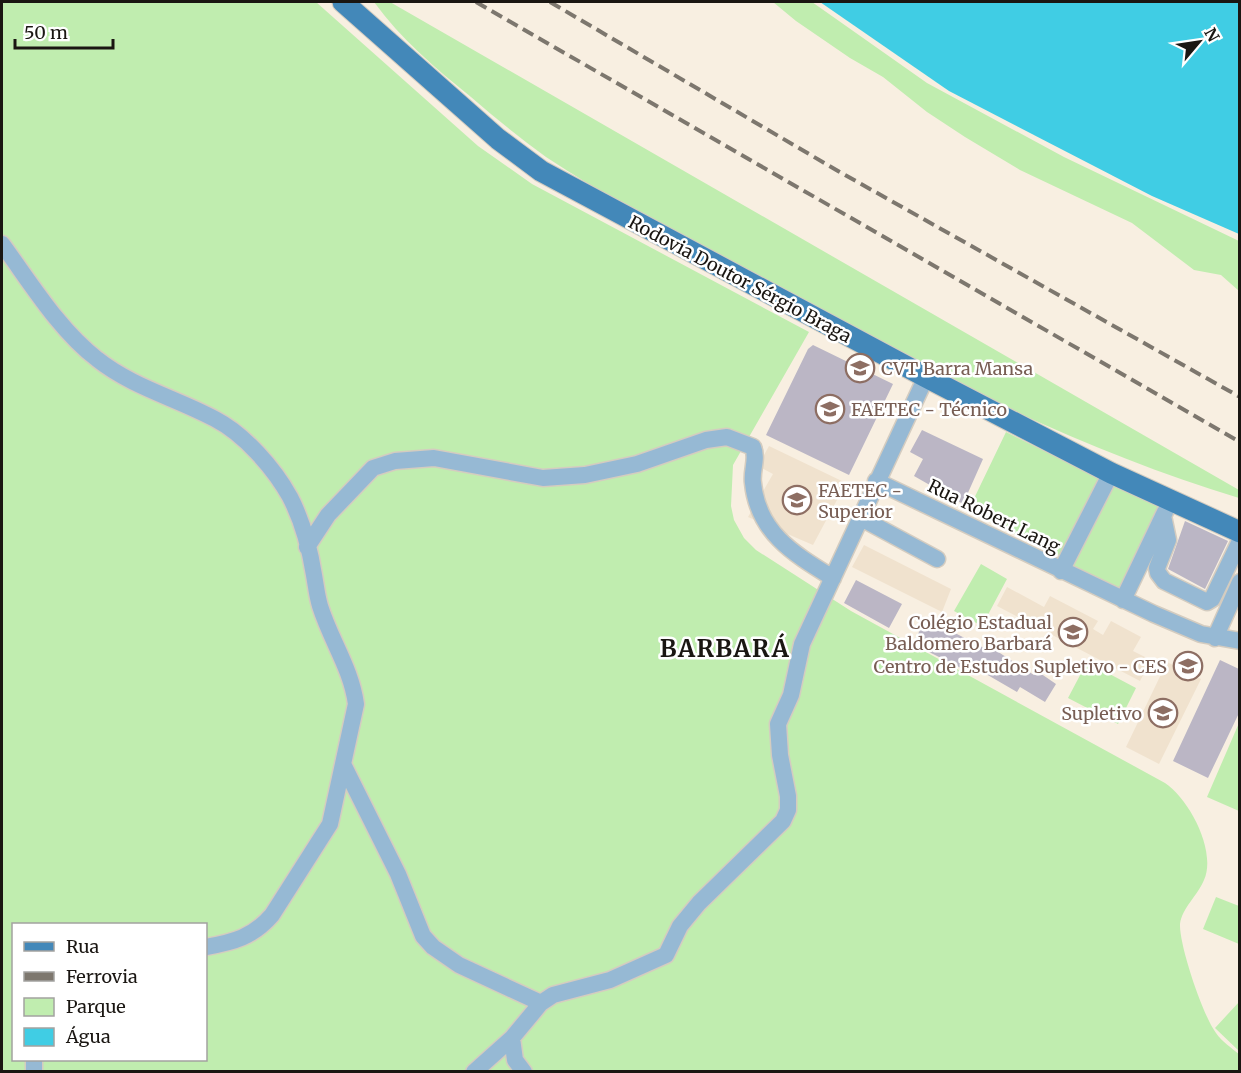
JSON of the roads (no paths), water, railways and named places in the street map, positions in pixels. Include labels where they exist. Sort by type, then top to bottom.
[{"type":"main road","name":"Rodovia Doutor Sérgio Braga","points":[[343,2],[490,132],[541,171],[926,378],[1111,473],[1167,509],[1239,532]]},
{"type":"street","points":[[2,244],[77,342],[97,360],[140,385],[217,420],[240,437],[268,467],[290,497],[307,547],[324,620],[354,684],[356,704],[330,824],[272,915],[249,936],[207,947]]},
{"type":"street","points":[[474,1071],[512,1038],[541,1003],[553,995],[610,980],[666,955],[680,926],[699,903],[783,821],[788,810],[788,796],[780,755],[778,724],[791,695],[802,644],[859,517],[926,378]]},
{"type":"street","points":[[307,547],[328,515],[373,468],[395,461],[434,458],[543,478],[585,475],[637,464],[706,440],[727,437],[753,447],[755,457],[752,481],[756,500],[773,535],[789,551],[830,583]]},
{"type":"street","points":[[1061,571],[1111,473]]},
{"type":"street","name":"Rua Robert Lang","points":[[876,481],[1178,625],[1215,638],[1239,641]]},
{"type":"street","points":[[1167,509],[1168,542],[1157,570],[1164,581],[1209,602],[1235,563],[1239,542]]},
{"type":"street","points":[[1123,600],[1167,509]]},
{"type":"street","points":[[859,517],[937,559]]},
{"type":"street","points":[[1215,638],[1232,614],[1239,582]]},
{"type":"street","points":[[343,764],[398,874],[423,936],[433,947],[459,964],[541,1003]]},
{"type":"street","points":[[512,1038],[515,1068]]},
{"type":"water","points":[[820,2],[1239,2],[1239,234],[1152,196],[949,91]]},
{"type":"railway","points":[[476,2],[1240,442]]},
{"type":"railway","points":[[550,2],[838,171],[1240,397]]},
{"type":"place","name":"CVT Barra Mansa","points":[[860,368]]},
{"type":"place","name":"FAETEC - Técnico","points":[[830,409]]},
{"type":"place","name":"FAETEC - Superior","points":[[797,500]]},
{"type":"place","name":"Colégio Estadual Baldomero Barbará","points":[[1073,632]]},
{"type":"place","name":"Centro de Estudos Supletivo - CES","points":[[1188,666]]},
{"type":"place","name":"Supletivo","points":[[1163,713]]},
{"type":"district","name":"BARBARÁ","points":[[725,648]]}]
